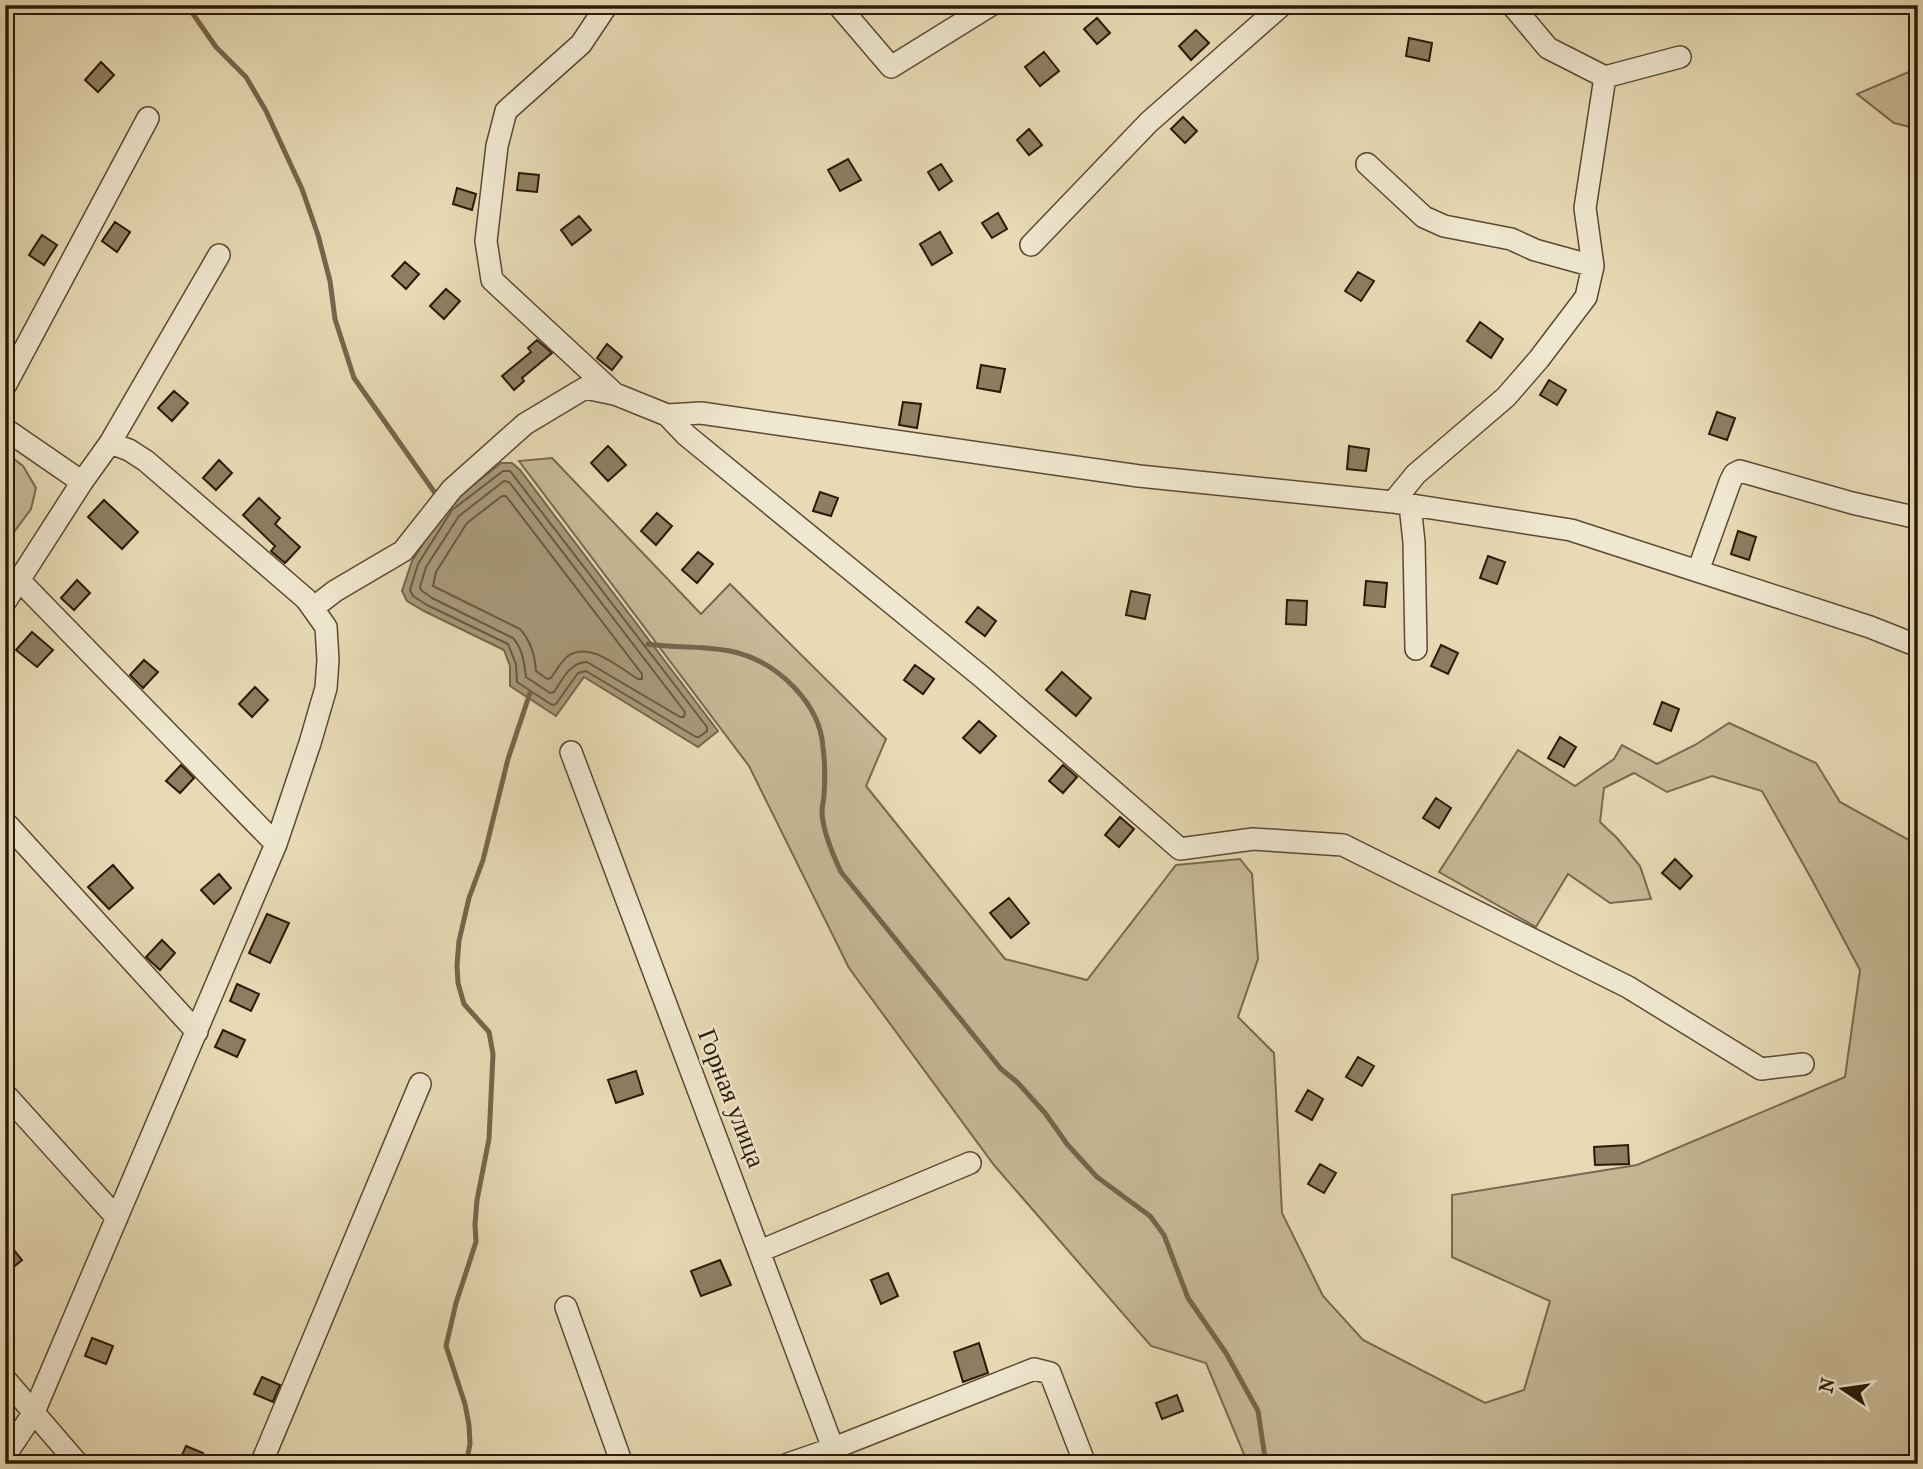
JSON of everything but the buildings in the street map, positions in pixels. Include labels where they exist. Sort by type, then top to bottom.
[{"type":"street","points":[[607,5],[581,44],[506,111],[497,146],[486,241],[492,280],[615,394]]},
{"type":"street","points":[[838,5],[891,67],[991,5]]},
{"type":"street","points":[[1031,244],[1149,122],[1282,5]]},
{"type":"street","points":[[1512,5],[1548,48],[1605,77],[1680,57]]},
{"type":"street","points":[[1416,649],[1414,542],[1401,503],[1416,474],[1506,397],[1531,369],[1586,296],[1593,267],[1585,208],[1605,77]]},
{"type":"street","points":[[5,386],[148,118]]},
{"type":"street","points":[[1367,164],[1424,217],[1444,226],[1511,239],[1535,250],[1593,267]]},
{"type":"street","points":[[5,602],[110,443],[219,255]]},
{"type":"street","points":[[313,608],[335,591],[403,551],[452,489],[525,424],[585,388],[615,394],[667,415],[686,435],[982,677],[1180,849],[1253,839],[1343,845],[1628,987],[1761,1069],[1803,1064]]},
{"type":"street","points":[[667,415],[701,413],[1139,476],[1401,503],[1571,530],[1870,627],[1918,646]]},
{"type":"street","points":[[5,429],[82,482]]},
{"type":"street","points":[[5,1456],[34,1412],[276,844],[326,688],[326,627],[306,599],[146,461],[129,450],[110,443]]},
{"type":"street","points":[[1698,571],[1730,482],[1734,474],[1740,471],[1852,503],[1918,518]]},
{"type":"street","points":[[20,580],[276,844]]},
{"type":"street","name":"Горная улица","points":[[571,752],[837,1456]]},
{"type":"street","points":[[5,822],[197,1032]]},
{"type":"street","points":[[261,1464],[420,1084]]},
{"type":"street","points":[[5,1094],[117,1218]]},
{"type":"street","points":[[760,1251],[970,1163]]},
{"type":"street","points":[[566,1307],[622,1464]]},
{"type":"street","points":[[788,1464],[837,1456],[1034,1369],[1051,1373],[1085,1464]]},
{"type":"street","points":[[5,1379],[78,1464]]},
{"type":"shaded area","points":[[1918,68],[1918,129],[1894,123],[1857,94]]},
{"type":"shaded area","points":[[5,452],[23,466],[36,488],[31,509],[5,544]]},
{"type":"shaded area","points":[[552,458],[701,614],[730,584],[886,739],[866,786],[1005,959],[1087,980],[1176,865],[1240,859],[1252,874],[1258,959],[1238,1017],[1274,1053],[1282,1213],[1323,1296],[1363,1340],[1485,1403],[1524,1390],[1550,1301],[1452,1257],[1452,1195],[1637,1165],[1845,1077],[1860,970],[1762,791],[1712,776],[1667,792],[1634,773],[1604,788],[1600,822],[1640,866],[1651,899],[1610,903],[1568,874],[1536,927],[1439,872],[1518,750],[1575,786],[1614,759],[1622,745],[1657,764],[1695,745],[1729,723],[1816,763],[1840,802],[1918,845],[1918,1464],[1248,1464],[1206,1363],[1151,1346],[994,1165],[849,968],[749,766],[519,461]]},
{"type":"water","points":[[501,463],[512,463],[520,470],[718,731],[698,747],[584,677],[556,716],[510,686],[510,666],[504,650],[407,601],[402,591],[412,561],[447,506]]},
{"type":"waterway","points":[[189,5],[216,47],[246,77],[266,111],[302,189],[318,235],[330,281],[335,319],[354,378],[435,493]]},
{"type":"waterway","points":[[648,644],[716,649],[753,658],[782,676],[806,701],[820,731],[824,753],[822,818],[828,842],[841,872],[1001,1069],[1017,1082],[1045,1113],[1067,1144],[1097,1177],[1150,1216],[1164,1235],[1188,1298],[1226,1353],[1258,1411],[1266,1464]]},
{"type":"waterway","points":[[466,1464],[470,1444],[469,1425],[446,1346],[456,1303],[476,1242],[477,1200],[489,1139],[493,1054],[489,1032],[464,1004],[458,983],[457,965],[459,941],[469,898],[483,860],[508,759],[530,693]]}]
